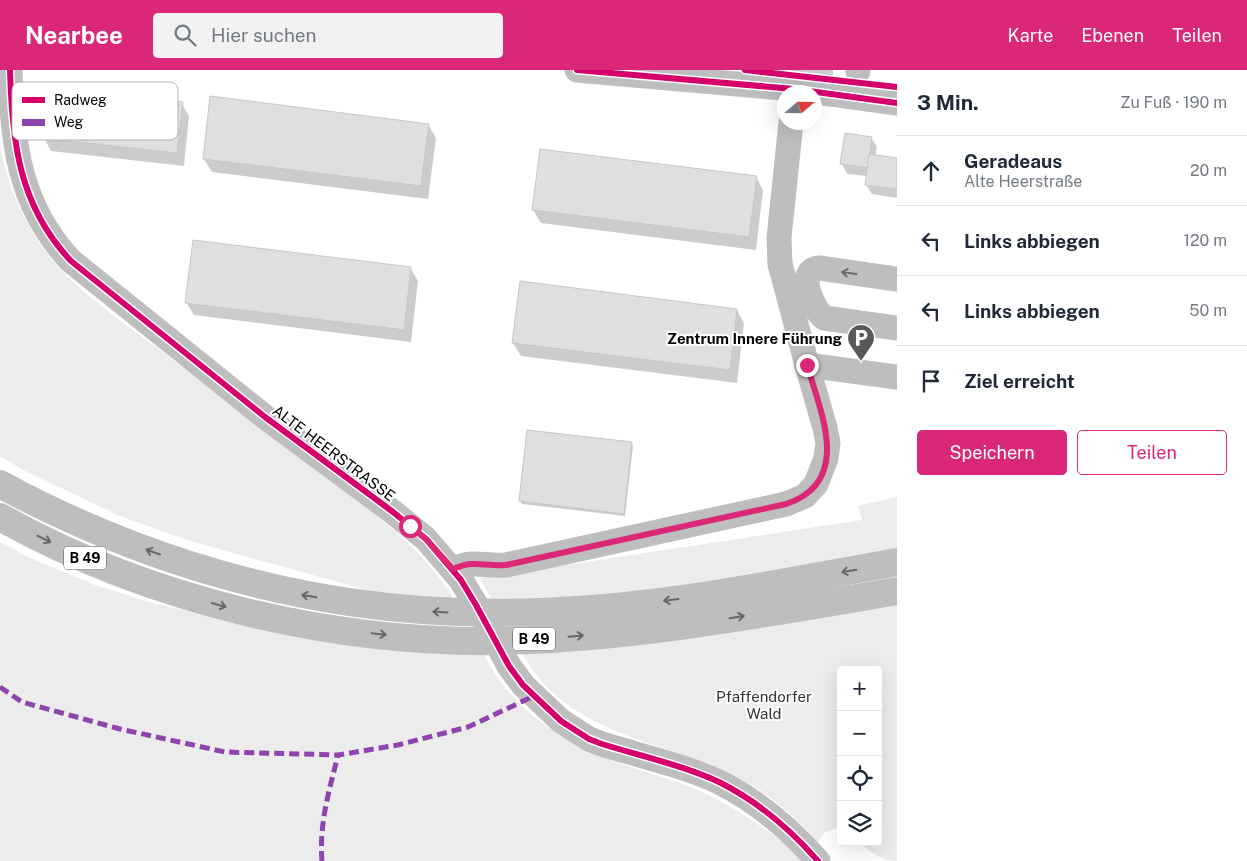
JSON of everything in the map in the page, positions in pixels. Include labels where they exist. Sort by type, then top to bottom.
[{"type":"highway","name":"B 49","points":[[0,484],[44,507],[98,531],[148,551],[227,576],[287,592],[335,601],[424,611],[456,613],[524,612],[576,610],[637,604],[713,594],[897,562]]},
{"type":"highway","name":"B 49","points":[[0,517],[56,545],[108,567],[173,591],[222,606],[301,623],[376,634],[448,640],[503,641],[643,630],[719,620],[897,591]]},
{"type":"street","name":"ALTE HEERSTRASSE","points":[[10,70],[12,125]]},
{"type":"street","points":[[577,70],[777,89]]},
{"type":"street","points":[[822,94],[897,103]]},
{"type":"street","points":[[457,575],[472,562],[506,565],[786,504],[811,492],[820,477],[828,443],[826,428],[782,274],[779,248],[790,130]]},
{"type":"street","name":"ALTE HEERSTRASSE","points":[[15,140],[20,168],[38,216],[60,249],[82,270],[265,417],[426,539],[457,575],[476,605],[509,666],[523,685],[561,721],[602,744],[694,772],[719,782],[774,818],[789,830],[818,861]]},
{"type":"street","points":[[897,280],[819,268],[810,271],[807,285],[817,311],[824,318],[897,328]]},
{"type":"street","points":[[807,365],[897,377]]},
{"type":"green space","points":[[0,145],[10,184],[27,222],[46,252],[70,279],[113,315],[372,511],[425,561],[455,600],[374,592],[187,540],[120,516],[23,470],[0,456]]},
{"type":"green space","points":[[897,497],[897,552],[794,569],[617,594],[492,601],[480,578],[862,520],[858,506]]},
{"type":"green space","points":[[0,542],[28,557],[95,585],[149,602],[279,632],[327,642],[376,648],[483,653],[508,691],[524,708],[560,735],[601,756],[683,784],[716,799],[763,827],[805,861],[0,861]]},
{"type":"green space","name":"Pfaffendorfer Wald","points":[[897,603],[897,861],[877,856],[864,846],[882,846],[882,666],[837,666],[837,828],[824,833],[818,842],[781,806],[739,778],[716,767],[617,732],[594,721],[572,707],[551,691],[531,668],[521,652]]},
{"type":"building","points":[[210,96],[429,124],[421,186],[203,159]]},
{"type":"building","points":[[178,101],[183,102],[177,153],[60,140],[178,140]]},
{"type":"building","points":[[845,133],[872,137],[868,168],[840,164]]},
{"type":"building","points":[[540,149],[757,176],[749,237],[532,210]]},
{"type":"building","points":[[869,154],[897,158],[897,189],[865,185]]},
{"type":"building","points":[[193,240],[411,267],[404,330],[185,303]]},
{"type":"building","points":[[520,281],[737,309],[730,370],[512,343]]},
{"type":"building","points":[[527,430],[632,442],[624,514],[519,501]]},
{"type":"marked path","points":[[0,687],[22,702],[120,729],[225,752],[338,755],[398,745],[468,727],[534,696]]},
{"type":"marked path","points":[[322,861],[323,821],[338,755]]},
{"type":"cycle path","points":[[10,70],[12,110]]},
{"type":"cycle path","points":[[577,70],[794,89],[897,103]]},
{"type":"cycle path","points":[[745,70],[897,87]]},
{"type":"cycle path","points":[[15,140],[29,195],[40,218],[54,240],[71,261],[265,417],[393,512],[426,539],[461,580],[509,666],[523,685],[561,721],[589,739],[661,761],[719,782],[760,807],[796,838],[818,861]]},
{"type":"place","name":"Zentrum Innere Führung","points":[[861,362]]},
{"type":"route","points":[[410,526],[426,539],[453,569],[472,562],[506,565],[786,504],[800,499],[811,492],[820,477],[828,443],[826,428],[807,365]]}]
